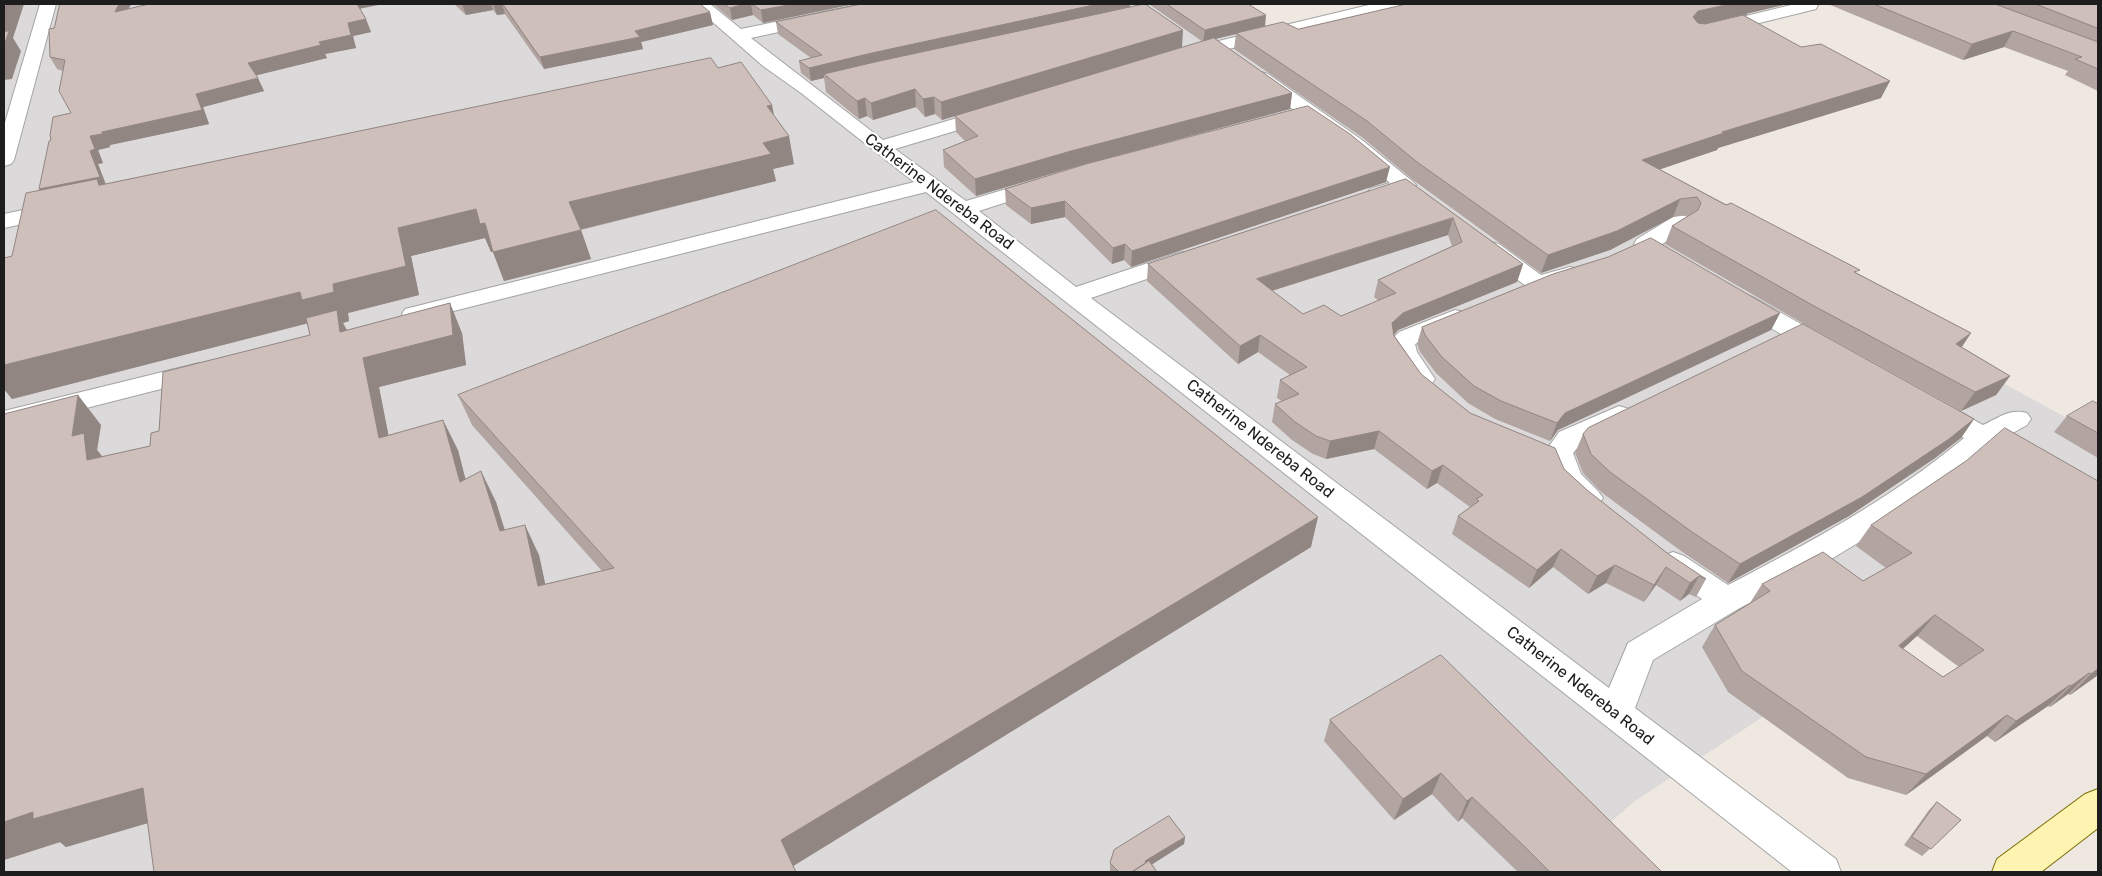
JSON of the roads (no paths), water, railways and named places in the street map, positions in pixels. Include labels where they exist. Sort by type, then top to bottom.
[{"type":"main road","points":[[2011,872],[2098,806]]},
{"type":"street","points":[[4,160],[48,4]]},
{"type":"street","name":"Catherine Ndereba Road","points":[[700,4],[738,35],[759,64],[818,87],[880,147],[928,185],[963,209],[1073,296],[1822,872]]},
{"type":"street","points":[[738,35],[885,4]]},
{"type":"street","points":[[1171,59],[1200,46],[1360,7],[1392,4]]},
{"type":"street","points":[[1698,33],[1810,5]]},
{"type":"street","points":[[1200,46],[1243,65],[1355,144],[1413,191],[1359,200]]},
{"type":"street","points":[[880,147],[1011,107]]},
{"type":"street","points":[[1282,120],[1309,112]]},
{"type":"street","points":[[963,209],[1060,179]]},
{"type":"street","points":[[394,319],[928,185]]},
{"type":"street","points":[[4,221],[72,207]]},
{"type":"street","points":[[1670,259],[1637,248],[1681,222]]},
{"type":"street","points":[[1476,237],[1538,284]]},
{"type":"street","points":[[1073,296],[1202,253]]},
{"type":"street","points":[[1512,294],[1593,267]]},
{"type":"street","points":[[1728,293],[1846,360]]},
{"type":"street","points":[[1440,396],[1426,385],[1408,360],[1402,342],[1408,337],[1477,308]]},
{"type":"street","points":[[1767,344],[1794,332]]},
{"type":"street","points":[[4,420],[221,365]]},
{"type":"street","points":[[1914,399],[1983,437]]},
{"type":"street","points":[[1606,512],[1568,479],[1559,452],[1569,439],[1641,405]]},
{"type":"street","points":[[1616,714],[1640,652],[1727,600],[1817,553],[1850,533],[1939,474],[1983,437],[2017,419]]},
{"type":"street","points":[[1535,447],[1561,458]]},
{"type":"street","points":[[1653,549],[1727,600]]}]
